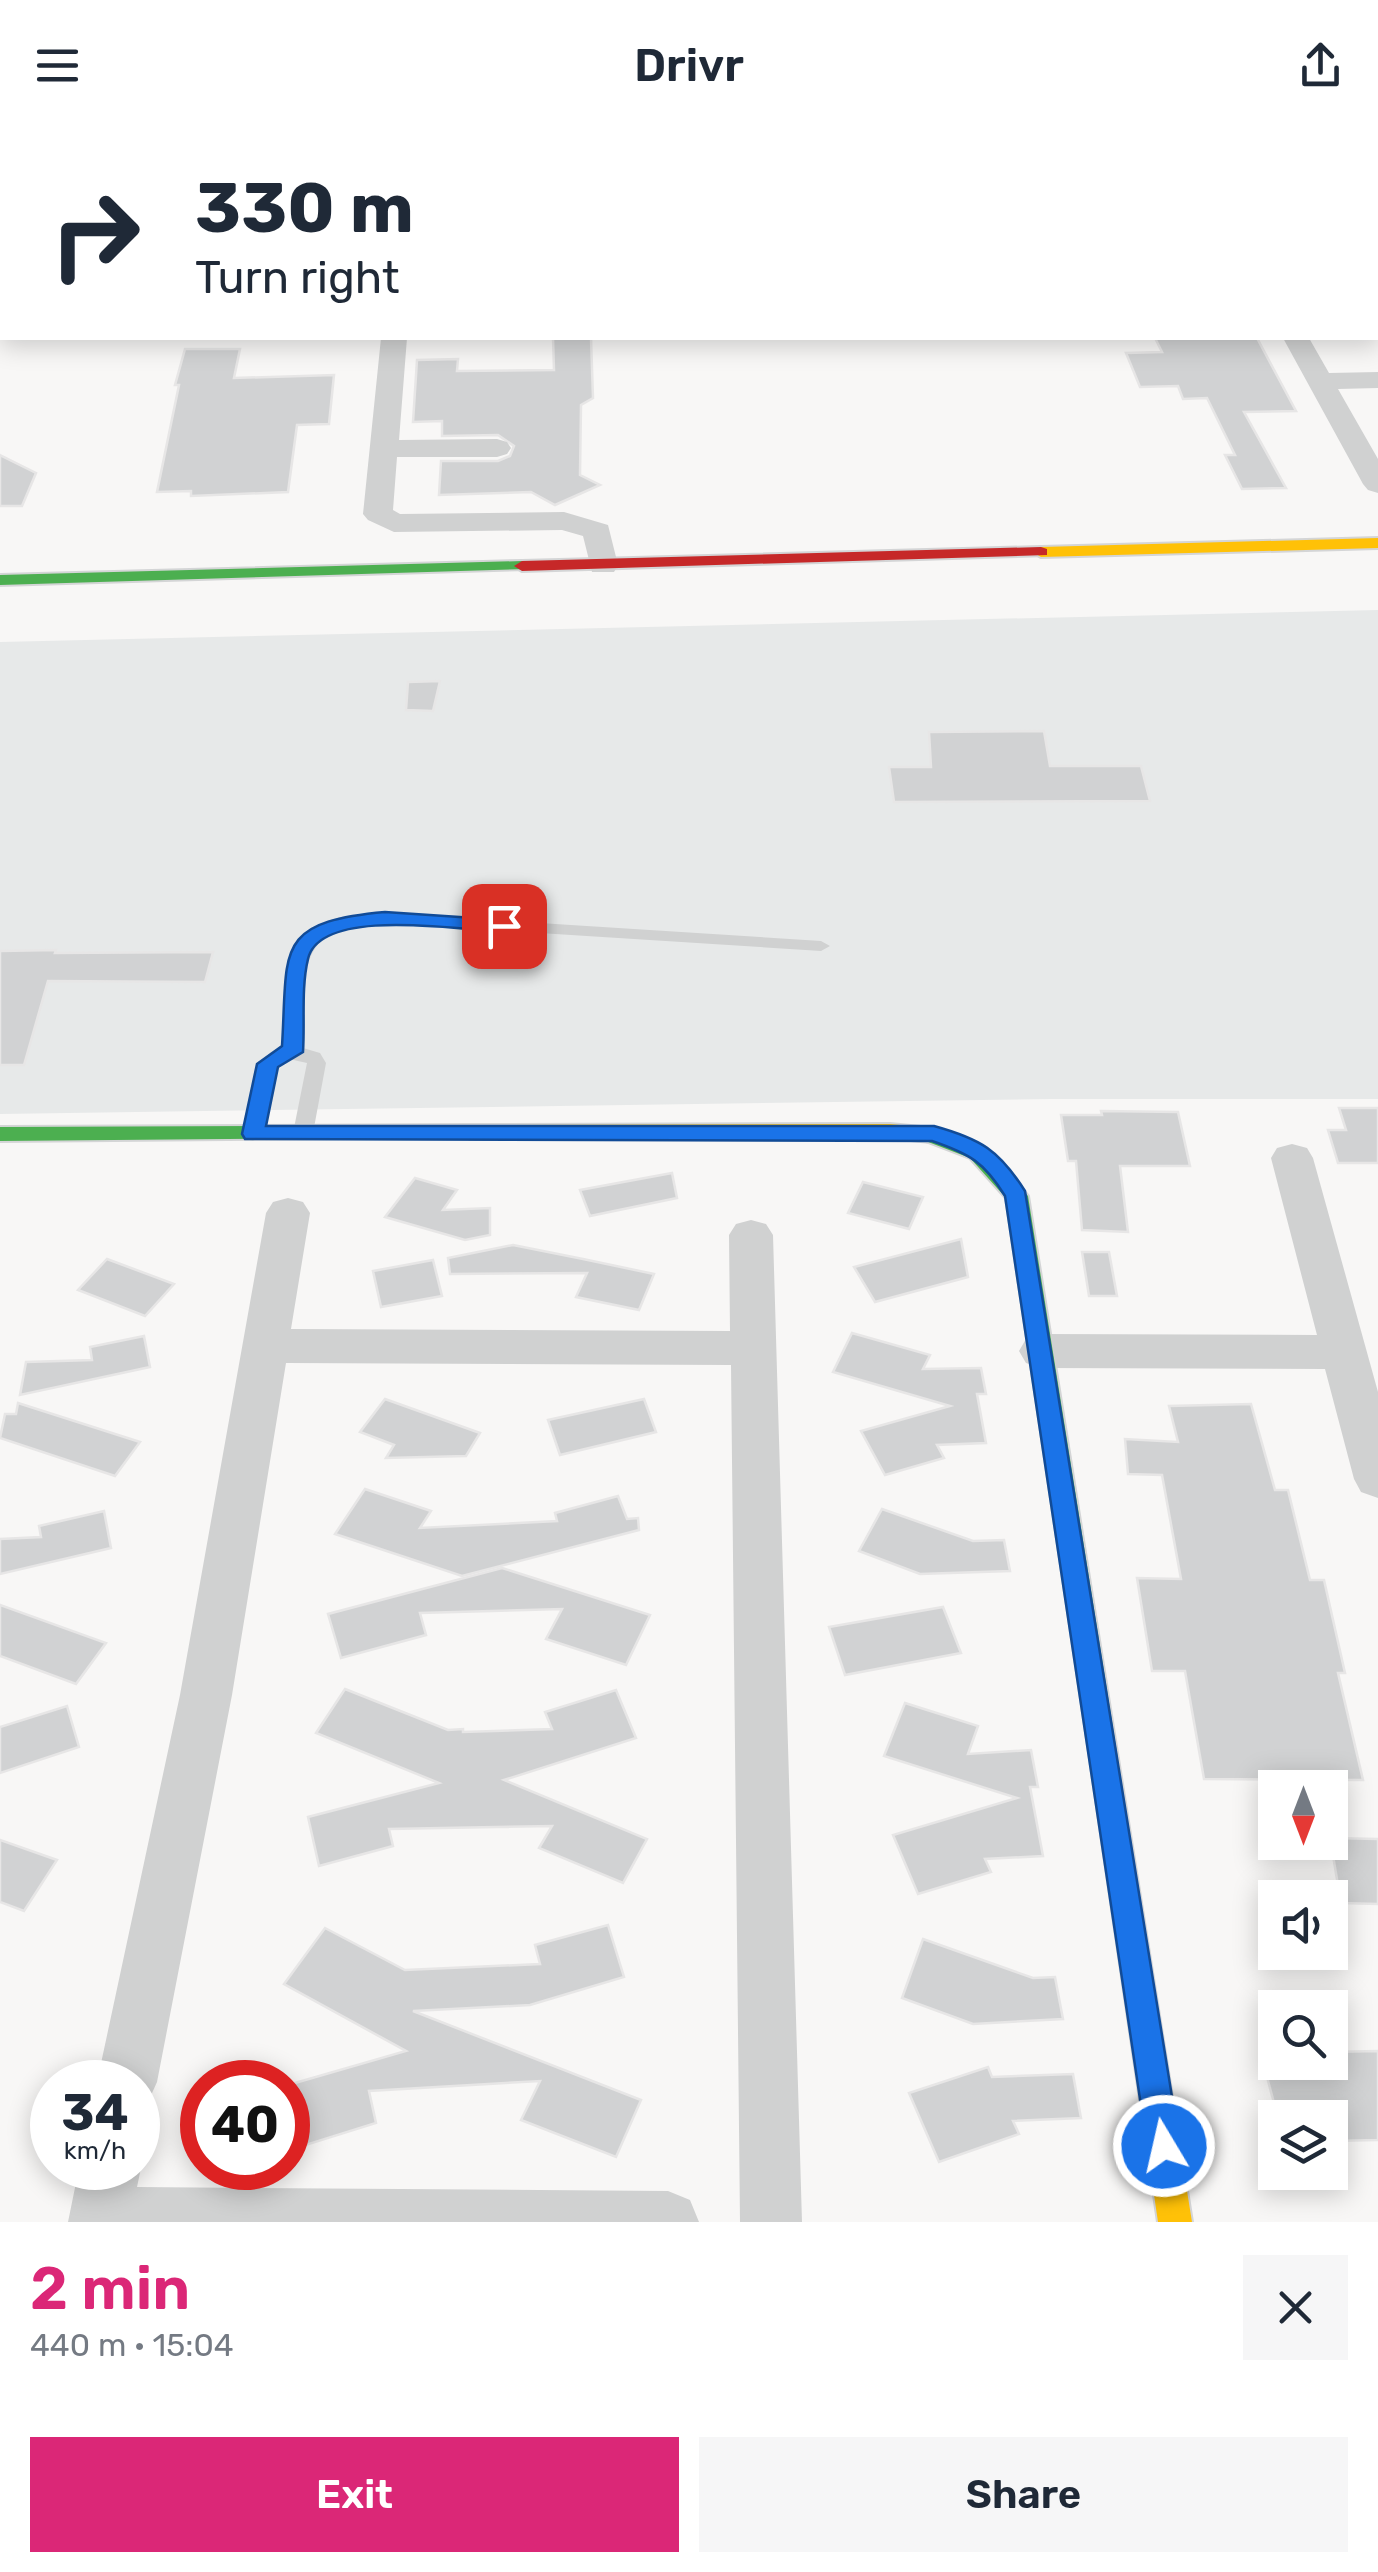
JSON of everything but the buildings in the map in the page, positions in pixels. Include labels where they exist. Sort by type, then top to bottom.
[{"type":"street","points":[[394,340],[378,514],[384,520],[586,524],[597,531],[604,565]]},
{"type":"street","points":[[1297,340],[1378,484]]},
{"type":"street","points":[[1321,381],[1378,380]]},
{"type":"street","points":[[383,449],[497,448]]},
{"type":"street","points":[[0,580],[1378,544]]},
{"type":"street","points":[[0,1134],[934,1134],[980,1150],[1002,1172],[1017,1196],[1175,2222]]},
{"type":"street","points":[[1292,1158],[1378,1479]]},
{"type":"street","points":[[131,2060],[206,1695],[288,1213]]},
{"type":"street","points":[[751,1235],[771,2222]]},
{"type":"street","points":[[266,1346],[752,1348]]},
{"type":"street","points":[[1042,1351],[1344,1352]]},
{"type":"street","points":[[103,2202],[668,2222]]},
{"type":"lane","points":[[293,1052],[298,954],[317,932],[338,922],[385,918],[821,946]]},
{"type":"lane","points":[[253,1134],[268,1064],[283,1053],[293,1052],[313,1057],[317,1063],[303,1133]]},
{"type":"shaded area","points":[[1378,610],[1378,1099],[1051,1099],[0,1114],[0,642]]},
{"type":"traffic: fast","points":[[0,580],[522,566]]},
{"type":"traffic: fast","points":[[0,1134],[470,1132]]},
{"type":"traffic: fast","points":[[931,1135],[978,1153],[1017,1196],[1104,1759]]},
{"type":"traffic: slow","points":[[1041,552],[1378,543]]},
{"type":"traffic: slow","points":[[470,1132],[890,1131],[931,1135]]},
{"type":"traffic: slow","points":[[1104,1759],[1175,2222]]},
{"type":"traffic: jam","points":[[522,566],[1041,552]]},
{"type":"route","points":[[504,926],[385,918],[338,922],[317,932],[298,954],[293,1052],[283,1053],[268,1064],[253,1134],[890,1131],[934,1134],[980,1150],[1002,1172],[1017,1196],[1164,2146]]}]
